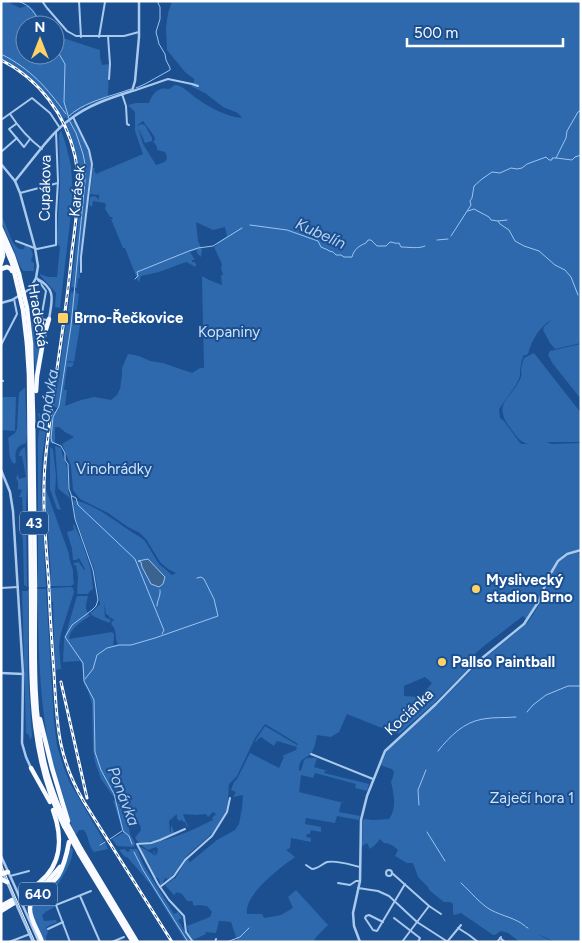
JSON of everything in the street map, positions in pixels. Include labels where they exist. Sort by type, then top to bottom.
[{"type":"highway","name":"Hradecká","points":[[1,229],[10,248],[29,344],[32,440]]},
{"type":"highway","name":"Hradecká","points":[[1,237],[28,313],[33,414],[32,440]]},
{"type":"highway","points":[[1,242],[3,252],[1,262]]},
{"type":"highway","points":[[1,269],[9,268],[16,275]]},
{"type":"highway","points":[[41,319],[44,336]]},
{"type":"highway","points":[[33,414],[37,376],[49,319]]},
{"type":"highway","name":"43","points":[[32,440],[34,716],[37,747],[52,801],[63,826],[135,941]]},
{"type":"highway","name":"43","points":[[33,588],[38,728],[49,781],[61,812],[80,851],[126,930],[135,941]]},
{"type":"highway","points":[[36,688],[47,750],[68,821]]},
{"type":"highway","points":[[31,768],[63,826]]},
{"type":"highway","name":"640","points":[[45,779],[59,830],[58,854],[44,879],[21,896],[42,886],[51,878],[66,855]]},
{"type":"highway","name":"640","points":[[40,942],[30,910],[30,904],[58,875],[62,868],[69,842]]},
{"type":"highway","points":[[4,874],[7,882]]},
{"type":"highway","name":"640","points":[[1,911],[13,901],[3,905]]},
{"type":"street","points":[[42,1],[72,35],[81,37],[124,36],[139,32]]},
{"type":"street","points":[[79,1],[81,37]]},
{"type":"street","points":[[132,91],[139,32],[139,1]]},
{"type":"street","points":[[100,37],[105,2]]},
{"type":"street","points":[[108,36],[109,79]]},
{"type":"street","points":[[15,181],[60,128],[89,107],[168,79],[198,86]]},
{"type":"street","points":[[122,94],[129,126]]},
{"type":"street","points":[[1,120],[32,98],[50,113],[60,128]]},
{"type":"street","points":[[10,114],[16,124],[42,149]]},
{"type":"street","name":"Karásek","points":[[70,119],[89,150],[92,164],[80,267],[81,272]]},
{"type":"street","points":[[16,124],[9,130],[24,147],[30,139]]},
{"type":"street","name":"Cupákova","points":[[35,248],[39,249],[56,245],[58,183],[56,132]]},
{"type":"street","points":[[1,152],[17,138]]},
{"type":"street","points":[[1,164],[15,181],[20,193],[38,266],[34,284],[29,290],[14,299],[1,303]]},
{"type":"street","points":[[20,193],[58,183]]},
{"type":"street","points":[[16,242],[35,248]]},
{"type":"street","points":[[36,278],[47,286],[52,293],[49,319],[41,319],[46,292],[36,278]]},
{"type":"street","points":[[1,345],[17,314],[14,299]]},
{"type":"street","points":[[1,470],[10,492],[13,508],[23,674],[22,743],[26,759],[31,768]]},
{"type":"street","name":"Kociánka","points":[[360,942],[354,926],[353,914],[360,881],[361,820],[367,796],[385,751],[476,664],[524,624],[539,601],[548,578],[558,561],[566,554],[581,550]]},
{"type":"street","points":[[1,588],[18,587]]},
{"type":"street","points":[[1,673],[23,674]]},
{"type":"street","points":[[311,754],[373,779]]},
{"type":"street","points":[[160,887],[174,876],[185,860],[212,836],[227,812],[230,798]]},
{"type":"street","points":[[185,829],[160,840],[137,844],[160,887],[184,916],[186,932],[193,942]]},
{"type":"street","points":[[1,856],[4,874],[16,889],[40,942]]},
{"type":"street","points":[[306,865],[312,870],[328,862],[360,867]]},
{"type":"street","points":[[4,874],[29,871]]},
{"type":"street","points":[[392,873],[429,906],[441,914]]},
{"type":"street","points":[[338,883],[350,885],[360,881]]},
{"type":"street","points":[[7,882],[33,942]]},
{"type":"street","points":[[382,922],[369,916],[365,918],[375,931],[378,930],[405,884]]},
{"type":"street","points":[[358,888],[382,892],[395,901],[417,922],[448,942],[461,925]]},
{"type":"street","points":[[70,942],[56,905],[91,891]]},
{"type":"street","points":[[80,896],[100,942]]},
{"type":"street","points":[[402,942],[429,906]]},
{"type":"street","points":[[394,918],[420,938],[418,942]]},
{"type":"street","points":[[48,929],[63,922]]},
{"type":"street","points":[[458,928],[478,942]]},
{"type":"street","points":[[9,942],[30,934]]},
{"type":"street","points":[[112,942],[124,937]]},
{"type":"street","points":[[497,942],[500,938],[505,942]]},
{"type":"green space","points":[[1,1],[6,1],[20,8],[29,5],[37,15],[15,15],[15,65],[65,65],[65,39],[100,50],[102,65],[109,64],[108,97],[86,105],[71,116],[68,116],[67,119],[65,117],[64,121],[52,102],[37,85],[1,58]]},
{"type":"green space","points":[[172,1],[581,1],[581,343],[555,349],[543,330],[552,319],[547,322],[537,334],[528,354],[523,356],[520,376],[516,385],[499,409],[500,418],[520,443],[528,444],[520,440],[511,429],[505,420],[503,407],[521,377],[524,358],[534,353],[581,413],[581,442],[546,442],[552,444],[581,443],[581,549],[565,553],[557,560],[547,577],[538,601],[526,619],[523,616],[470,658],[474,663],[434,703],[399,734],[384,724],[382,728],[347,714],[339,732],[331,737],[317,735],[313,750],[300,762],[299,770],[301,771],[304,760],[307,758],[317,758],[314,767],[328,771],[324,773],[369,784],[367,791],[355,788],[356,784],[315,773],[313,778],[301,775],[299,792],[344,803],[341,803],[339,812],[360,816],[359,820],[337,816],[335,823],[306,818],[305,824],[321,827],[321,832],[311,830],[310,834],[307,834],[306,837],[311,838],[311,842],[291,838],[290,848],[286,850],[295,857],[257,890],[251,898],[247,914],[262,914],[264,918],[281,915],[293,908],[288,897],[296,890],[328,925],[313,942],[234,942],[237,940],[231,922],[219,921],[216,933],[205,932],[206,934],[193,940],[187,926],[210,917],[212,912],[207,906],[194,906],[192,901],[187,901],[182,894],[177,892],[174,895],[165,885],[175,879],[186,860],[189,860],[189,863],[217,840],[235,830],[239,824],[243,795],[233,797],[236,792],[231,790],[250,753],[279,768],[284,757],[282,756],[296,750],[297,747],[277,741],[274,746],[261,737],[256,742],[255,741],[265,726],[298,744],[265,724],[255,738],[237,776],[229,784],[227,808],[223,819],[214,831],[185,858],[174,874],[168,879],[165,878],[162,885],[159,885],[158,878],[155,877],[140,848],[156,856],[153,852],[156,855],[158,849],[156,847],[148,850],[141,845],[169,839],[187,832],[213,820],[212,818],[216,814],[213,812],[208,817],[206,814],[183,814],[187,827],[185,822],[177,819],[177,814],[169,821],[170,832],[172,826],[174,833],[154,841],[139,843],[135,838],[141,830],[140,825],[131,819],[128,820],[122,803],[113,796],[101,779],[95,762],[92,704],[84,684],[82,664],[80,661],[63,662],[64,640],[77,596],[88,596],[86,609],[90,616],[74,628],[69,639],[112,632],[114,634],[113,645],[118,644],[111,624],[115,620],[106,614],[104,603],[105,617],[111,620],[109,623],[90,614],[100,604],[94,569],[75,517],[73,500],[99,510],[140,537],[145,541],[159,564],[172,575],[176,573],[160,562],[146,539],[140,533],[108,513],[80,499],[73,490],[71,466],[62,444],[74,437],[59,427],[55,427],[55,443],[49,442],[53,411],[56,411],[58,408],[54,406],[71,289],[72,294],[73,291],[77,291],[76,293],[79,294],[76,316],[80,315],[82,318],[74,362],[67,362],[74,363],[72,367],[67,367],[64,390],[67,390],[65,406],[94,397],[111,400],[120,389],[122,368],[128,354],[192,373],[200,368],[204,368],[202,276],[222,285],[222,264],[214,247],[227,236],[225,227],[213,230],[196,222],[198,241],[202,249],[201,257],[197,250],[190,252],[195,260],[192,260],[192,262],[196,264],[196,267],[186,262],[159,272],[141,276],[139,282],[111,219],[113,219],[105,209],[105,203],[93,201],[92,207],[89,205],[90,197],[95,196],[99,200],[99,195],[90,194],[93,168],[95,168],[96,174],[143,154],[135,131],[135,112],[128,105],[149,103],[157,91],[169,89],[176,85],[214,109],[242,118],[238,113],[223,107],[205,93],[191,86],[194,78],[185,72],[167,50],[166,28]],"holes":[[[143,121],[154,136],[155,140],[153,141],[157,150],[165,152],[167,158],[164,162],[156,165],[143,144],[138,128],[145,143],[152,141],[145,125],[141,124],[137,127]],[[425,677],[432,683],[420,697],[404,696],[404,686]]]},
{"type":"green space","points":[[71,120],[75,123],[90,155],[91,165],[86,209],[84,209],[86,210],[79,269],[80,278],[78,278],[77,288],[71,287],[79,210],[79,164],[77,163],[72,138],[65,125]]},
{"type":"green space","points":[[61,130],[71,166],[73,196],[60,308],[55,307],[56,293],[40,274],[48,277],[57,277],[60,247],[57,243],[57,235],[60,186],[59,135]]},
{"type":"green space","points":[[1,214],[13,243],[20,249],[24,249],[25,245],[31,249],[33,255],[31,261],[34,263],[34,271],[23,271],[20,266],[1,221]]},
{"type":"green space","points":[[37,320],[40,322],[43,334],[36,376],[31,321]]},
{"type":"green space","points":[[581,344],[581,399],[548,355],[550,351]]},
{"type":"green space","points":[[25,387],[26,443],[16,450],[16,462],[14,464],[10,455],[8,438],[17,429],[19,393]]},
{"type":"green space","points":[[1,397],[16,397],[15,431],[1,430]]},
{"type":"green space","points":[[38,413],[48,417],[42,458],[41,486],[46,587],[38,587],[38,440],[41,426]]},
{"type":"green space","points":[[55,446],[61,448],[66,466],[70,498],[58,488]]},
{"type":"green space","points":[[25,447],[27,477],[27,587],[24,585],[22,497],[19,497],[22,490],[18,489],[16,478],[18,474],[19,479],[26,477],[22,456],[19,456],[20,451]]},
{"type":"green space","points":[[50,447],[53,449],[56,476],[55,493],[61,510],[57,509],[50,489]]},
{"type":"green space","points":[[45,487],[69,554],[74,584],[71,586],[50,586],[51,574]]},
{"type":"green space","points":[[74,524],[91,570],[93,588],[88,594],[77,594],[78,577],[74,563],[79,562],[85,569],[79,558],[73,560],[67,532],[74,530]]},
{"type":"green space","name":"Zaječí hora 1","points":[[581,552],[581,942],[555,942],[538,934],[553,942],[520,942],[508,933],[501,931],[493,935],[461,913],[453,914],[453,904],[444,902],[429,890],[418,877],[413,863],[407,863],[395,856],[398,850],[392,845],[384,843],[380,839],[370,849],[367,843],[362,846],[363,821],[364,819],[389,819],[392,815],[394,797],[391,782],[394,771],[381,765],[387,751],[481,661],[524,626],[538,607],[552,573],[559,563],[571,554]]},
{"type":"green space","points":[[71,587],[74,592],[61,633],[59,646],[61,669],[55,670],[51,588]]},
{"type":"green space","points":[[38,589],[46,589],[57,746],[70,783],[104,841],[99,845],[105,842],[108,849],[94,852],[84,830],[79,830],[76,835],[50,756],[41,686]]},
{"type":"green space","points":[[22,591],[28,591],[28,673],[32,736],[30,740],[29,735],[26,733]]},
{"type":"green space","points":[[113,800],[121,805],[130,834],[135,843],[134,847],[117,846],[112,839],[123,833]]},
{"type":"green space","points":[[70,848],[73,851],[70,862],[52,894],[56,904],[55,907],[42,915],[44,921],[56,920],[57,922],[46,927],[48,932],[47,942],[44,942],[34,919],[32,905],[54,882]]},
{"type":"green space","points":[[125,849],[127,852],[130,851],[129,849],[137,849],[143,864],[174,914],[178,912],[182,918],[178,920],[191,942],[186,942],[148,881],[119,850]]},
{"type":"shaded area","points":[[148,559],[165,577],[163,584],[159,587],[151,584],[141,562],[138,561]]},
{"type":"waterway","name":"Ponávka","points":[[18,1],[30,8],[36,15]]},
{"type":"waterway","points":[[136,88],[170,70],[156,32],[160,19],[159,1]]},
{"type":"waterway","points":[[1,54],[21,66],[38,80],[66,114]]},
{"type":"waterway","name":"Ponávka","points":[[65,65],[64,102],[83,154],[85,181],[71,326],[59,406],[53,417],[51,438],[52,442],[61,446],[65,453],[75,519],[93,570],[98,600],[92,610],[72,625],[65,637],[83,663],[84,681],[94,700],[95,752],[101,770],[114,794],[123,831],[129,836],[132,844]]},
{"type":"waterway","points":[[68,117],[89,103],[131,89]]},
{"type":"waterway","name":"Kubelín","points":[[451,236],[471,205],[470,201],[474,186],[492,172],[500,173],[511,168],[522,168],[527,164],[546,157],[549,160],[556,158],[566,138],[567,131],[581,110]]},
{"type":"waterway","points":[[556,158],[572,160],[581,155]]},
{"type":"waterway","points":[[468,211],[474,209],[491,220],[498,221],[509,230],[515,241],[539,251],[555,265],[565,270],[571,277],[578,295]]},
{"type":"waterway","points":[[498,221],[507,220]]},
{"type":"waterway","name":"Kubelín","points":[[250,225],[287,230],[318,241],[321,247],[344,257],[352,257],[355,250],[368,240],[371,240],[377,246],[386,246],[390,242],[399,243],[401,247],[417,248],[425,246]]},
{"type":"waterway","name":"Kubelín","points":[[135,279],[138,276],[137,272],[189,251],[213,246],[242,228]]},
{"type":"waterway","name":"Kubelín","points":[[437,240],[448,239]]},
{"type":"waterway","points":[[72,496],[76,498],[78,505],[135,559],[164,630],[162,634]]},
{"type":"waterway","points":[[85,679],[93,669],[97,655],[107,648],[131,645],[218,616],[214,599],[204,579],[201,577],[197,578]]},
{"type":"waterway","points":[[157,606],[160,590]]},
{"type":"waterway","points":[[527,712],[546,695],[568,686],[581,686]]},
{"type":"waterway","points":[[438,751],[447,740],[470,723],[487,718],[516,717]]},
{"type":"waterway","points":[[419,805],[418,790],[426,770]]},
{"type":"waterway","points":[[110,839],[122,831]]},
{"type":"waterway","points":[[427,832],[445,861]]},
{"type":"waterway","points":[[100,845],[105,842]]},
{"type":"waterway","name":"Ponávka","points":[[134,852],[143,870],[188,942]]},
{"type":"waterway","points":[[461,883],[487,907],[525,926]]},
{"type":"waterway","points":[[227,942],[240,937],[249,928]]},
{"type":"tram line","points":[[1,864],[35,942]]},
{"type":"railway","points":[[1,60],[27,77],[49,100],[65,126],[71,141],[77,168],[78,192],[76,215],[45,470],[44,520],[49,586]]},
{"type":"railway","points":[[49,588],[56,708],[60,739],[68,770],[84,802],[172,942]]},
{"type":"railway","points":[[61,682],[87,798]]},
{"type":"place","name":"Brno-Řečkovice","points":[[63,318]]},
{"type":"place","name":"Myslivecký stadion Brno","points":[[476,589]]},
{"type":"place","name":"Pallso Paintball","points":[[442,662]]},
{"type":"park label","name":"Kopaniny","points":[[229,332]]},
{"type":"park label","name":"Vinohrádky","points":[[114,469]]}]
